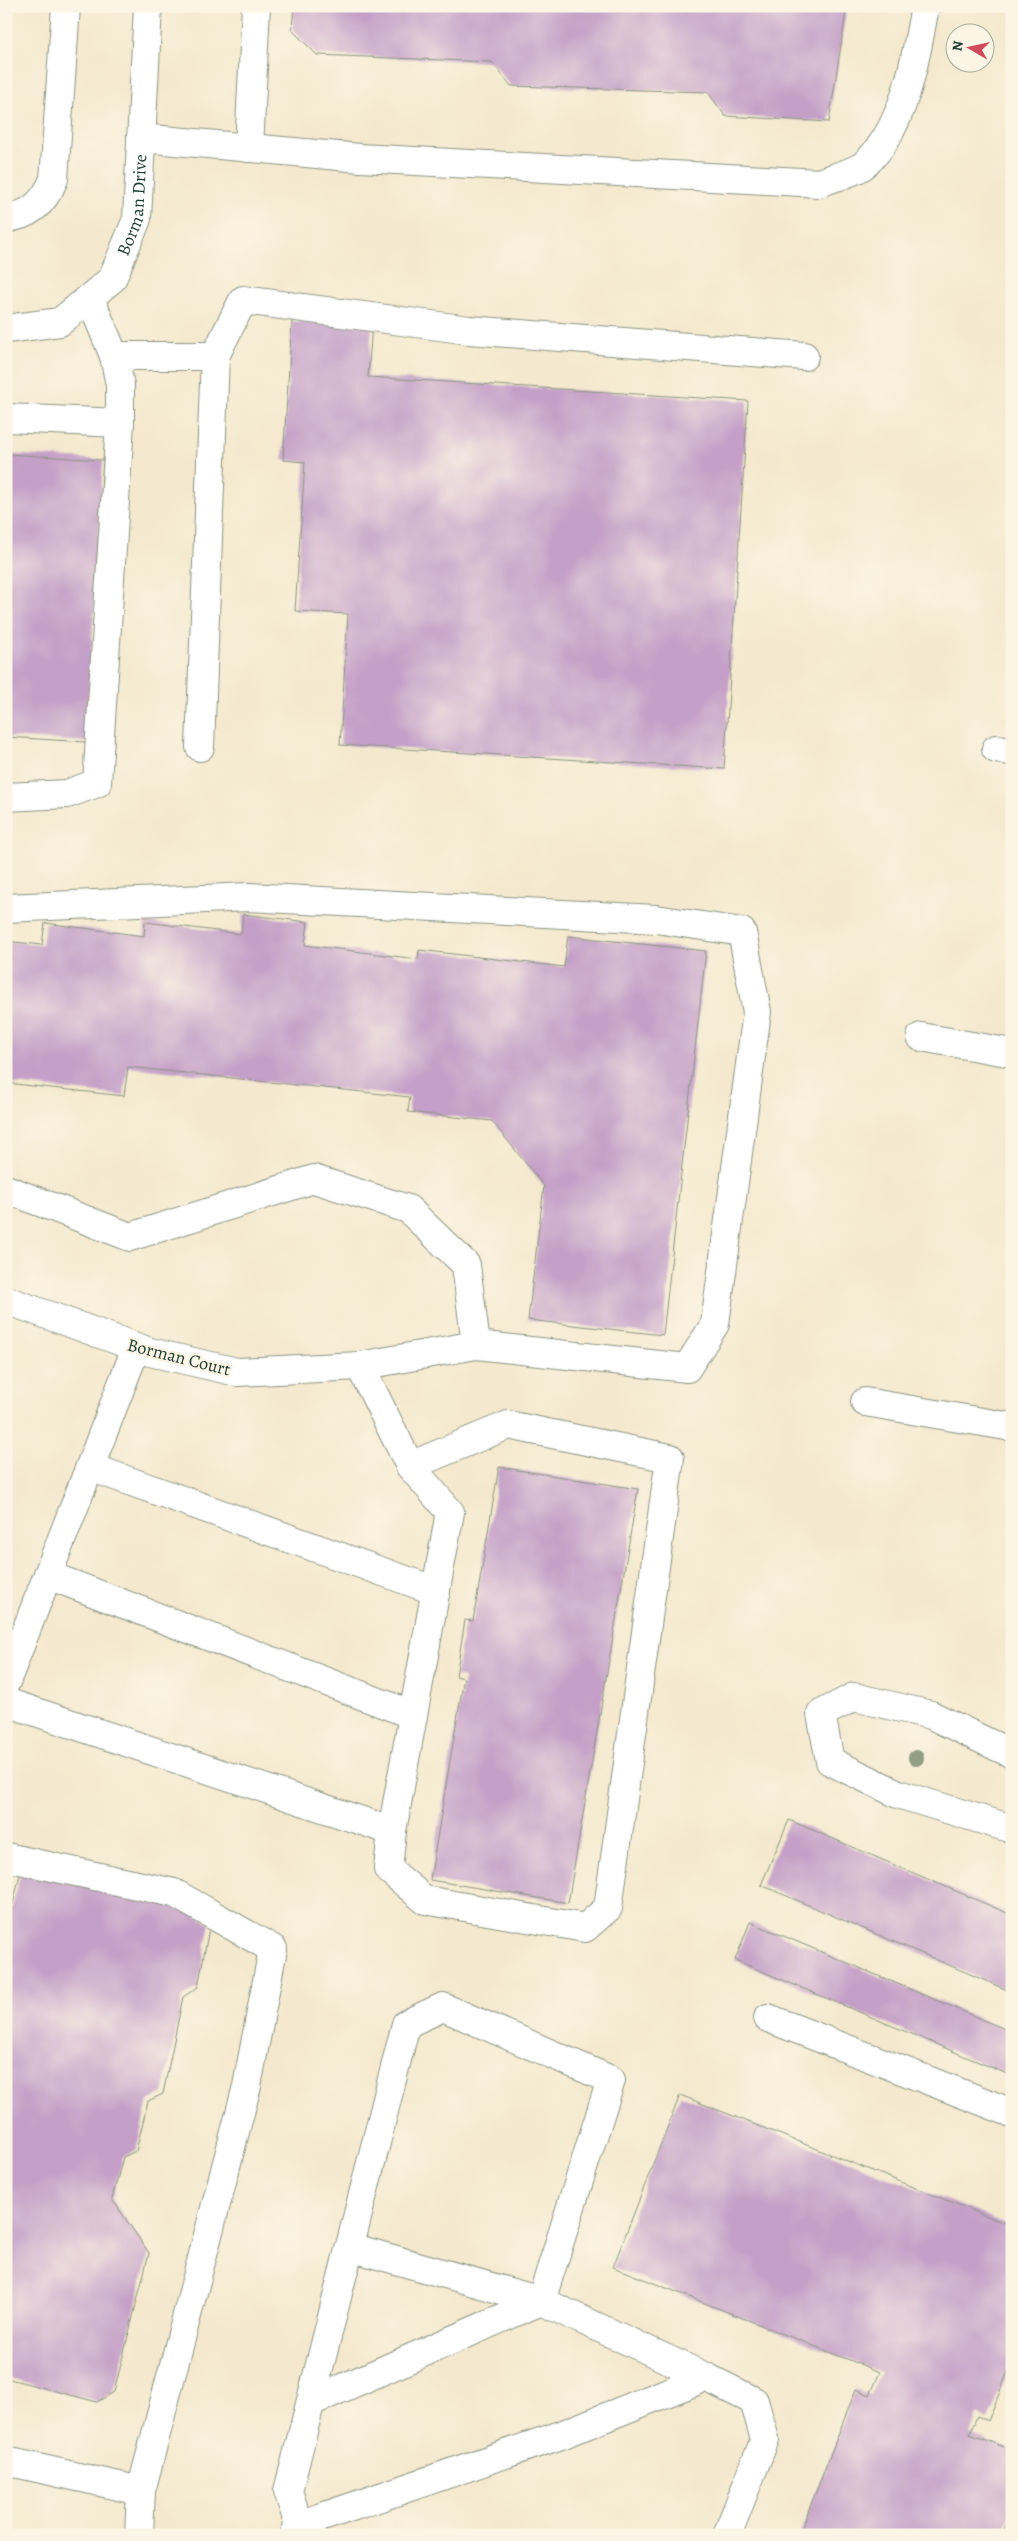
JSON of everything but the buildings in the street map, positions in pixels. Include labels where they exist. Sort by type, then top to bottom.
[{"type":"street","points":[[6,218],[18,217],[38,206],[45,198],[54,179],[66,6]]},
{"type":"street","name":"Borman Drive","points":[[6,329],[60,322],[112,279],[137,219],[148,6]]},
{"type":"street","points":[[249,148],[256,6]]},
{"type":"street","points":[[141,138],[370,159],[819,183],[864,165],[887,138],[914,71],[925,6]]},
{"type":"street","points":[[6,797],[67,794],[97,783],[120,423],[120,384],[114,356],[90,298]]},
{"type":"street","points":[[200,747],[215,356],[242,300],[469,330],[804,356]]},
{"type":"street","points":[[114,356],[215,356]]},
{"type":"street","points":[[6,418],[120,423]]},
{"type":"street","name":"Borman Court","points":[[6,908],[249,897],[656,919],[742,932],[757,1012],[716,1324],[687,1368],[476,1345],[360,1366],[237,1372],[136,1348],[6,1300]]},
{"type":"street","points":[[921,1037],[1012,1053]]},
{"type":"street","points":[[6,1189],[130,1237],[314,1179],[408,1209],[466,1265],[476,1345]]},
{"type":"street","points":[[6,1682],[136,1348]]},
{"type":"street","points":[[360,1366],[410,1466],[450,1512],[392,1831],[388,1869],[425,1900],[585,1928],[608,1908],[670,1458],[508,1425],[410,1466]]},
{"type":"street","points":[[865,1402],[1012,1427]]},
{"type":"street","points":[[90,1467],[436,1592]]},
{"type":"street","points":[[48,1575],[413,1715]]},
{"type":"street","points":[[1012,1754],[931,1716],[854,1697],[821,1714],[830,1761],[898,1794],[1012,1829]]},
{"type":"street","points":[[6,1702],[392,1831]]},
{"type":"street","points":[[6,1858],[174,1893],[273,1949],[247,2086],[141,2491],[139,2535]]},
{"type":"street","points":[[311,2402],[541,2302],[611,2080],[443,2007],[406,2024],[288,2491],[297,2530],[561,2435],[706,2376]]},
{"type":"street","points":[[768,2018],[1012,2113]]},
{"type":"street","points":[[350,2247],[541,2302],[706,2376],[754,2400],[765,2439],[722,2534]]},
{"type":"street","points":[[6,2461],[141,2491]]}]
